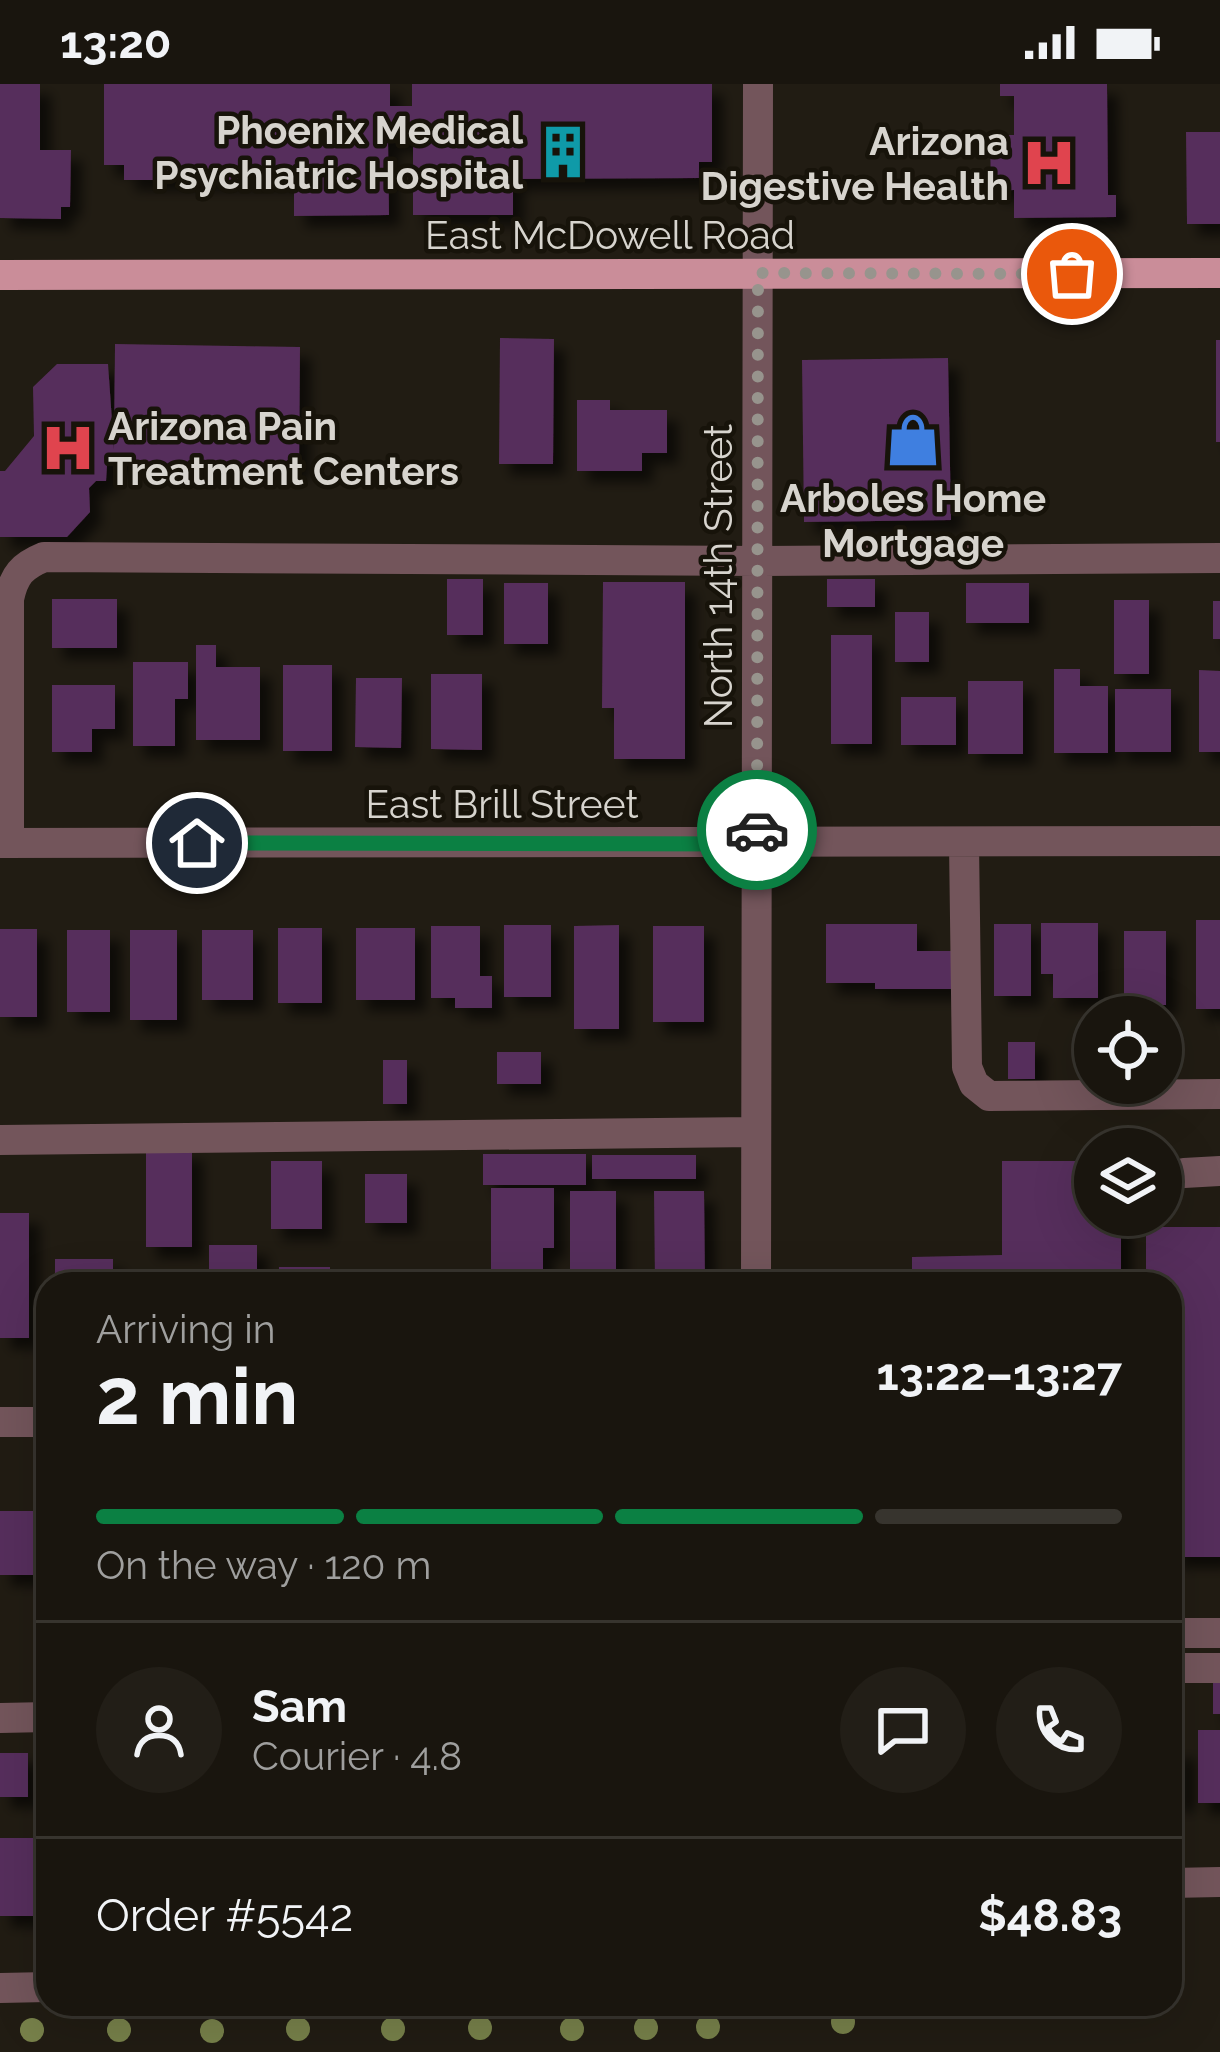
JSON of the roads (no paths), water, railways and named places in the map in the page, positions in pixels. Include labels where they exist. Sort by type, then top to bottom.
[{"type":"main road","name":"East McDowell Road","points":[[0,275],[1220,273]]},
{"type":"street","name":"North 14th Street","points":[[756,1272],[758,84]]},
{"type":"street","points":[[5,843],[9,599],[13,579],[25,565],[44,557],[1220,558]]},
{"type":"street","name":"East Brill Street","points":[[5,843],[1220,842]]},
{"type":"street","points":[[964,843],[967,1067],[974,1084],[989,1096],[1220,1094]]},
{"type":"street","points":[[0,1140],[756,1132]]},
{"type":"street","points":[[1184,1173],[1220,1171]]},
{"type":"street","points":[[0,1422],[36,1422]]},
{"type":"street","points":[[1182,1633],[1220,1633]]},
{"type":"street","points":[[1182,1668],[1220,1668]]},
{"type":"street","points":[[0,1718],[36,1717]]},
{"type":"street","points":[[1182,1883],[1220,1882]]},
{"type":"street","points":[[0,1988],[36,1988]]},
{"type":"place","name":"Phoenix Medical Psychiatric Hospital","points":[[563,152]]},
{"type":"place","name":"Arizona Digestive Health","points":[[1049,163]]},
{"type":"place","name":"Arboles Home Mortgage","points":[[913,440]]},
{"type":"place","name":"Arizona Pain Treatment Centers","points":[[68,448]]}]
